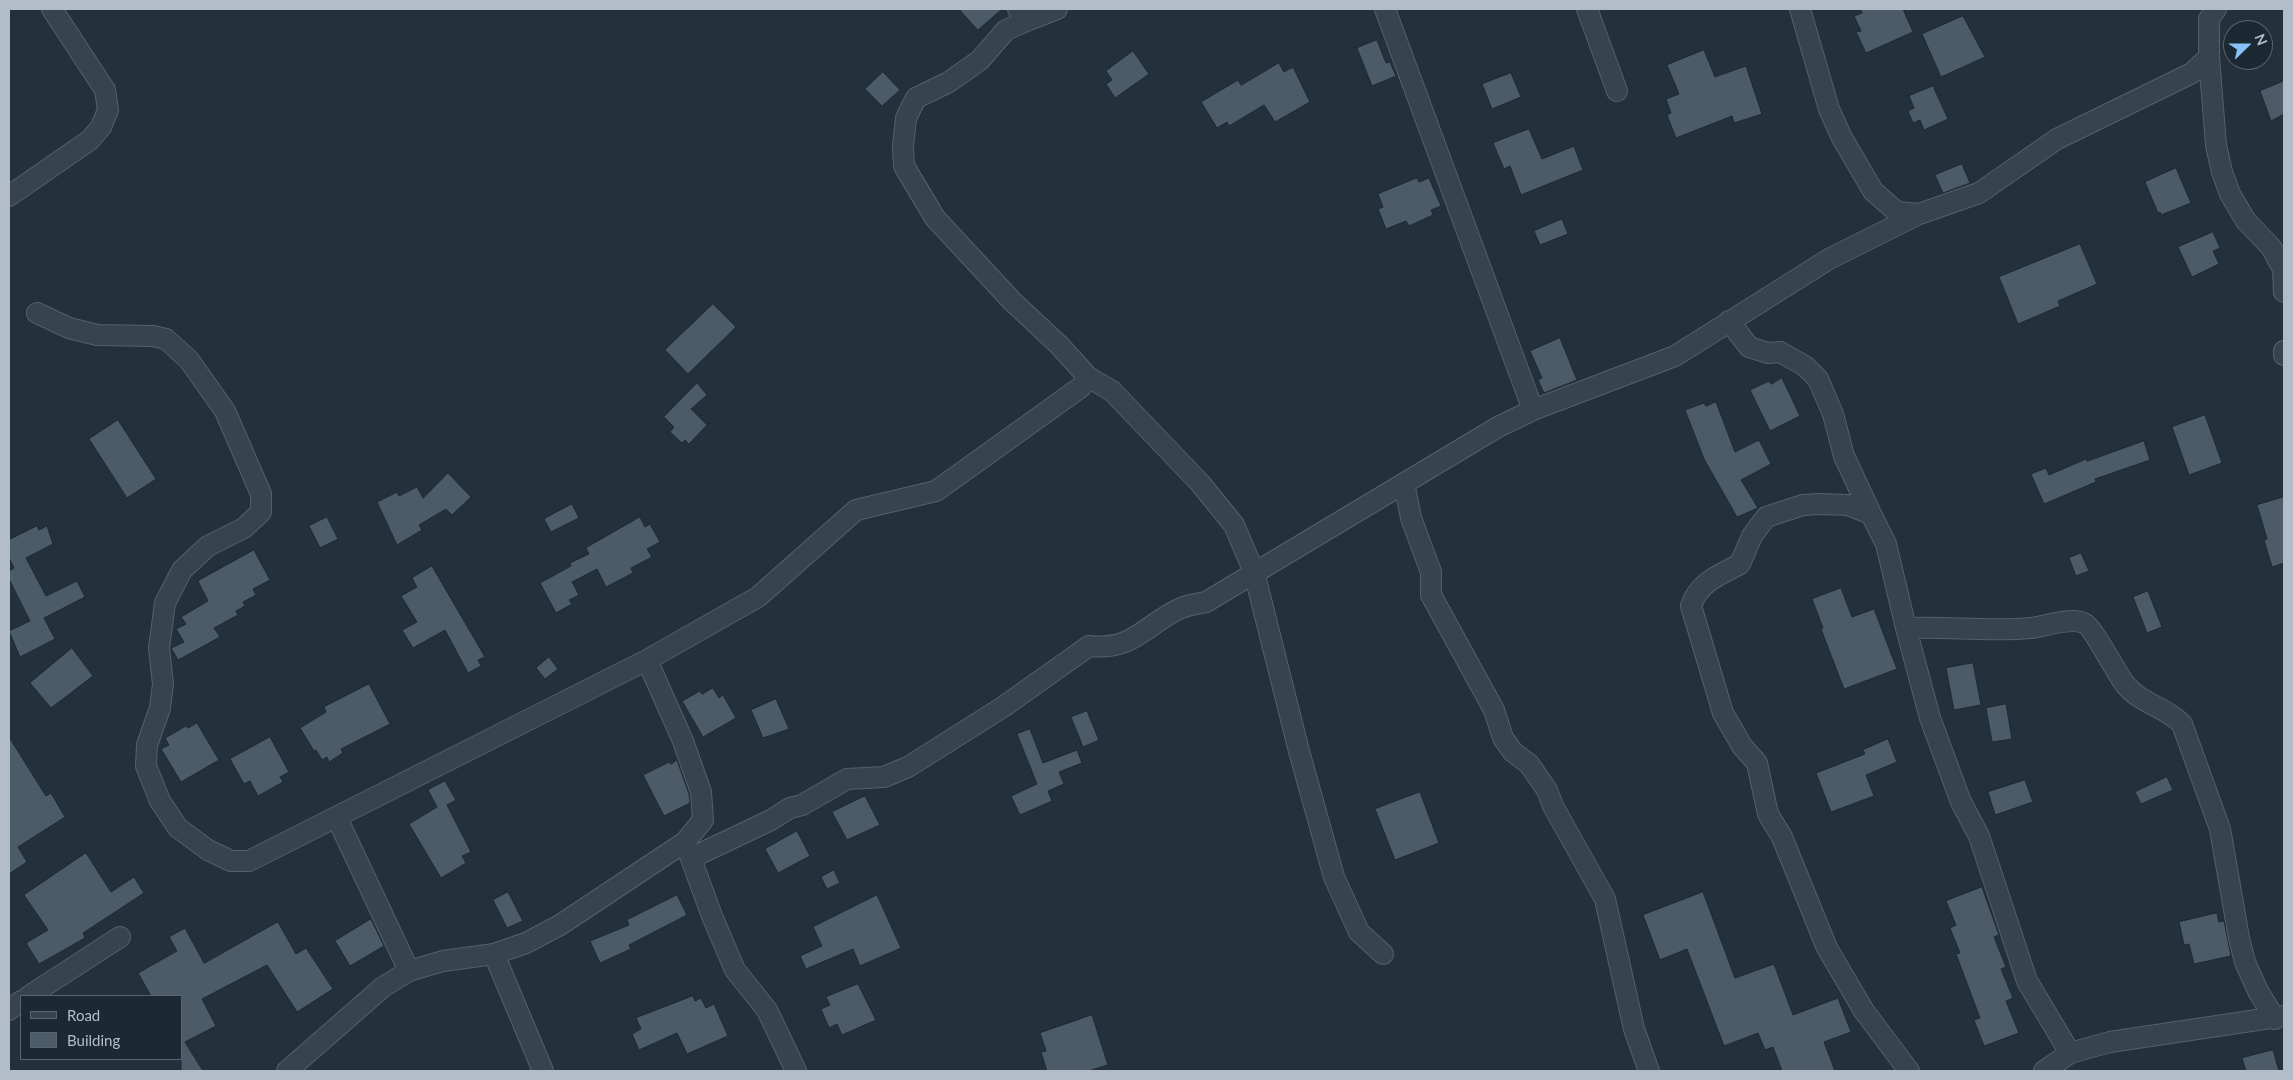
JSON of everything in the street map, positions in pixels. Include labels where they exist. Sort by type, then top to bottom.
[{"type":"street","points":[[9,196],[90,140],[102,127],[108,110],[105,90],[52,9]]},
{"type":"street","points":[[1058,9],[1024,15],[1006,30],[980,60],[949,82],[916,98],[906,118],[903,146],[904,166],[935,218],[1012,301],[1059,345],[1088,377],[1112,392],[1200,483],[1234,525],[1254,572],[1299,752],[1334,877],[1359,932],[1383,954]]},
{"type":"street","points":[[1385,9],[1533,410]]},
{"type":"street","points":[[1587,9],[1617,91]]},
{"type":"street","points":[[1800,9],[1829,109],[1854,161],[1873,191],[1898,212],[1919,214]]},
{"type":"street","points":[[2210,12],[2208,57],[2216,146],[2222,172],[2230,194],[2246,221],[2271,246],[2279,261],[2283,269],[2284,292]]},
{"type":"street","points":[[288,1071],[383,987],[409,970],[443,961],[494,954],[526,943],[688,850],[771,820],[790,808],[802,805],[846,779],[884,777],[908,767],[1003,707],[1089,646],[1104,648],[1130,641],[1180,608],[1206,602],[1498,427],[1533,410],[1675,356],[1829,259],[1919,214],[1979,193],[2057,140],[2192,73],[2208,57]]},
{"type":"street","points":[[37,312],[69,328],[97,335],[153,336],[166,339],[189,360],[225,411],[261,494],[261,512],[244,528],[208,546],[182,570],[165,603],[159,648],[163,684],[160,708],[147,745],[146,766],[160,801],[178,828],[208,850],[231,861],[249,861],[647,660],[758,597],[856,510],[936,491],[1081,387],[1088,377]]},
{"type":"street","points":[[1729,321],[1749,347],[1768,353],[1780,352],[1805,366],[1818,379],[1832,414],[1844,456],[1886,544],[1930,718],[1961,802],[1979,836],[2027,981],[2070,1053]]},
{"type":"street","points":[[1404,483],[1411,518],[1431,572],[1431,594],[1490,702],[1503,738],[1513,752],[1529,764],[1547,790],[1553,806],[1605,899],[1634,1029],[1649,1071]]},
{"type":"street","points":[[1871,514],[1848,505],[1820,504],[1803,505],[1766,517],[1752,536],[1740,564],[1711,579],[1695,593],[1691,606],[1723,713],[1742,746],[1758,763],[1768,814],[1782,837],[1828,948],[1864,1011],[1909,1071]]},
{"type":"street","points":[[1906,628],[1944,626],[1981,631],[2031,628],[2078,621],[2087,624],[2125,684],[2136,696],[2173,714],[2182,724],[2220,829],[2245,962],[2258,991],[2280,1018]]},
{"type":"street","points":[[647,660],[683,741],[701,792],[702,820],[688,850],[712,916],[736,970],[767,1010],[796,1071]]},
{"type":"street","points":[[337,818],[409,970]]},
{"type":"street","points":[[31,995],[120,936]]},
{"type":"street","points":[[494,954],[543,1071]]},
{"type":"street","points":[[9,1010],[20,1002]]},
{"type":"street","points":[[2044,1071],[2070,1053],[2110,1042],[2280,1018]]},
{"type":"building","points":[[959,9],[1002,9],[978,30]]},
{"type":"building","points":[[1860,9],[1903,9],[1913,32],[1866,53],[1856,32],[1861,31],[1854,16],[1862,13]]},
{"type":"building","points":[[1963,16],[1985,57],[1941,77],[1922,34]]},
{"type":"building","points":[[1377,40],[1386,63],[1390,62],[1396,76],[1372,86],[1357,48]]},
{"type":"building","points":[[1704,50],[1715,77],[1746,66],[1762,114],[1734,123],[1732,116],[1676,138],[1667,115],[1671,113],[1666,99],[1679,94],[1667,65]]},
{"type":"building","points":[[1133,51],[1149,74],[1115,98],[1106,84],[1112,80],[1106,71]]},
{"type":"building","points":[[1279,63],[1284,72],[1293,67],[1310,102],[1275,122],[1264,105],[1229,126],[1227,122],[1217,128],[1201,102],[1238,80],[1241,85]]},
{"type":"building","points":[[883,72],[900,90],[882,106],[865,89]]},
{"type":"building","points":[[1511,73],[1521,97],[1492,109],[1482,84]]},
{"type":"building","points":[[2284,81],[2284,114],[2271,121],[2260,91]]},
{"type":"building","points":[[1933,86],[1948,119],[1924,130],[1920,120],[1913,123],[1908,111],[1914,108],[1909,96]]},
{"type":"building","points":[[1529,129],[1542,159],[1574,146],[1583,170],[1521,195],[1510,166],[1504,169],[1493,143]]},
{"type":"building","points":[[1962,164],[1970,183],[1943,193],[1935,175]]},
{"type":"building","points":[[2176,168],[2191,203],[2161,215],[2160,212],[2158,213],[2145,182]]},
{"type":"building","points":[[1417,178],[1419,182],[1429,178],[1441,206],[1431,210],[1433,215],[1409,226],[1406,221],[1386,229],[1378,209],[1383,207],[1378,194]]},
{"type":"building","points":[[1562,219],[1568,234],[1540,245],[1534,231]]},
{"type":"building","points":[[2213,232],[2220,248],[2213,251],[2219,264],[2192,277],[2178,247]]},
{"type":"building","points":[[2080,244],[2097,284],[2058,301],[2060,306],[2018,324],[1999,277]]},
{"type":"building","points":[[713,304],[736,327],[688,374],[665,350]]},
{"type":"building","points":[[1560,338],[1577,380],[1544,393],[1538,380],[1542,378],[1530,351]]},
{"type":"building","points":[[1782,378],[1800,416],[1770,431],[1750,390],[1769,381],[1771,384]]},
{"type":"building","points":[[697,383],[707,395],[691,409],[707,425],[689,444],[685,440],[682,443],[670,432],[674,427],[664,417]]},
{"type":"building","points":[[1716,402],[1735,452],[1759,440],[1771,464],[1741,480],[1758,508],[1737,517],[1704,459],[1685,410],[1704,403],[1706,406]]},
{"type":"building","points":[[2205,415],[2222,463],[2189,475],[2172,427]]},
{"type":"building","points":[[118,420],[156,479],[127,498],[89,439]]},
{"type":"building","points":[[2144,441],[2150,460],[2095,479],[2096,482],[2044,504],[2031,474],[2046,468],[2049,475],[2086,459],[2087,461]]},
{"type":"building","points":[[448,473],[471,497],[452,515],[446,509],[419,525],[422,530],[397,545],[377,502],[397,492],[399,496],[417,487],[423,498]]},
{"type":"building","points":[[2284,497],[2284,563],[2272,567],[2264,540],[2267,539],[2257,505]]},
{"type":"building","points":[[572,504],[579,518],[551,532],[544,519]]},
{"type":"building","points":[[327,517],[338,539],[320,548],[309,526]]},
{"type":"building","points":[[640,517],[645,527],[650,524],[660,542],[647,549],[652,557],[631,568],[633,573],[606,587],[597,569],[572,582],[579,595],[569,600],[572,604],[556,613],[540,583],[571,566],[570,563],[589,554],[586,548]]},
{"type":"building","points":[[37,526],[39,530],[47,526],[53,544],[26,558],[46,596],[77,581],[85,597],[44,618],[55,639],[20,657],[9,631],[30,621],[9,579],[9,571],[14,568],[9,558],[9,540]]},
{"type":"building","points":[[254,550],[270,580],[253,589],[256,595],[243,602],[245,606],[236,611],[238,615],[214,628],[220,637],[178,660],[171,648],[184,642],[176,629],[186,624],[181,617],[208,601],[198,581]]},
{"type":"building","points":[[2081,553],[2089,571],[2076,576],[2069,558]]},
{"type":"building","points":[[432,566],[485,657],[478,660],[481,666],[468,673],[445,630],[413,648],[402,630],[417,622],[401,596],[417,587],[412,578]]},
{"type":"building","points":[[1841,588],[1852,617],[1874,609],[1897,669],[1844,689],[1821,629],[1823,628],[1812,599]]},
{"type":"building","points":[[2148,591],[2162,627],[2147,633],[2133,597]]},
{"type":"building","points":[[72,648],[93,676],[51,708],[30,683]]},
{"type":"building","points":[[549,657],[558,669],[545,679],[536,668]]},
{"type":"building","points":[[1973,663],[1981,705],[1954,710],[1946,668]]},
{"type":"building","points":[[369,684],[390,724],[341,749],[343,753],[329,762],[327,757],[322,760],[300,728],[326,712],[324,707]]},
{"type":"building","points":[[713,688],[719,698],[723,695],[736,718],[703,737],[682,701],[700,691],[702,694]]},
{"type":"building","points":[[776,699],[789,729],[763,738],[751,710]]},
{"type":"building","points":[[2006,704],[2012,739],[1992,742],[1986,708]]},
{"type":"building","points":[[1087,711],[1099,740],[1083,747],[1071,717]]},
{"type":"building","points":[[197,723],[219,760],[181,782],[161,749],[169,745],[165,738],[186,726],[188,728]]},
{"type":"building","points":[[1030,729],[1043,763],[1077,750],[1082,763],[1059,772],[1064,784],[1048,791],[1052,801],[1020,815],[1011,796],[1037,784],[1017,734]]},
{"type":"building","points":[[9,737],[46,796],[51,793],[65,817],[18,847],[27,862],[9,874]]},
{"type":"building","points":[[270,737],[289,772],[280,777],[283,782],[258,796],[250,781],[244,784],[230,759]]},
{"type":"building","points":[[1888,739],[1897,762],[1866,775],[1874,796],[1831,812],[1816,773],[1865,754],[1863,750]]},
{"type":"building","points":[[677,760],[689,794],[690,803],[664,816],[643,775]]},
{"type":"building","points":[[2167,777],[2173,790],[2141,804],[2135,792]]},
{"type":"building","points":[[2025,780],[2033,802],[1995,815],[1988,792]]},
{"type":"building","points":[[445,781],[456,800],[447,805],[471,852],[462,856],[466,863],[441,878],[409,824],[437,807],[428,790]]},
{"type":"building","points":[[1420,792],[1439,843],[1395,860],[1375,809]]},
{"type":"building","points":[[865,796],[880,825],[847,840],[832,812]]},
{"type":"building","points":[[797,831],[810,856],[778,873],[765,849]]},
{"type":"building","points":[[86,853],[111,892],[134,877],[144,893],[83,933],[85,938],[39,964],[26,943],[48,930],[24,895]]},
{"type":"building","points":[[834,870],[840,883],[827,889],[821,877]]},
{"type":"building","points":[[1982,887],[1999,935],[1994,937],[2006,967],[2001,969],[2013,998],[2006,1001],[2019,1033],[1984,1046],[1974,1020],[1980,1018],[1956,954],[1960,953],[1950,928],[1956,925],[1946,901]]},
{"type":"building","points":[[508,892],[523,921],[507,928],[493,900]]},
{"type":"building","points":[[1703,892],[1735,978],[1774,964],[1793,1015],[1838,998],[1851,1032],[1824,1042],[1835,1071],[1782,1071],[1773,1047],[1765,1050],[1758,1033],[1724,1046],[1687,949],[1660,960],[1643,915]]},
{"type":"building","points":[[677,895],[687,915],[629,945],[631,949],[600,963],[590,941],[629,925],[627,920]]},
{"type":"building","points":[[877,895],[901,948],[860,966],[853,949],[806,969],[800,956],[822,946],[813,927]]},
{"type":"building","points":[[2217,913],[2219,922],[2224,921],[2231,956],[2194,964],[2189,944],[2184,945],[2179,922]]},
{"type":"building","points":[[371,919],[384,946],[350,966],[335,941]]},
{"type":"building","points":[[278,922],[296,954],[306,948],[333,989],[297,1012],[267,965],[202,999],[216,1026],[185,1042],[203,1071],[181,1071],[182,995],[150,995],[138,973],[177,951],[169,937],[185,928],[204,963]]},
{"type":"building","points":[[858,984],[876,1020],[842,1035],[837,1024],[829,1028],[821,1009],[830,1005],[826,997]]},
{"type":"building","points":[[693,996],[695,1001],[701,998],[706,1008],[714,1004],[728,1036],[687,1054],[677,1033],[639,1050],[632,1034],[641,1029],[636,1018]]},
{"type":"building","points":[[1092,1015],[1108,1065],[1088,1071],[1047,1071],[1041,1052],[1046,1051],[1040,1033]]},
{"type":"building","points":[[2273,1050],[2279,1071],[2246,1071],[2242,1058]]}]
